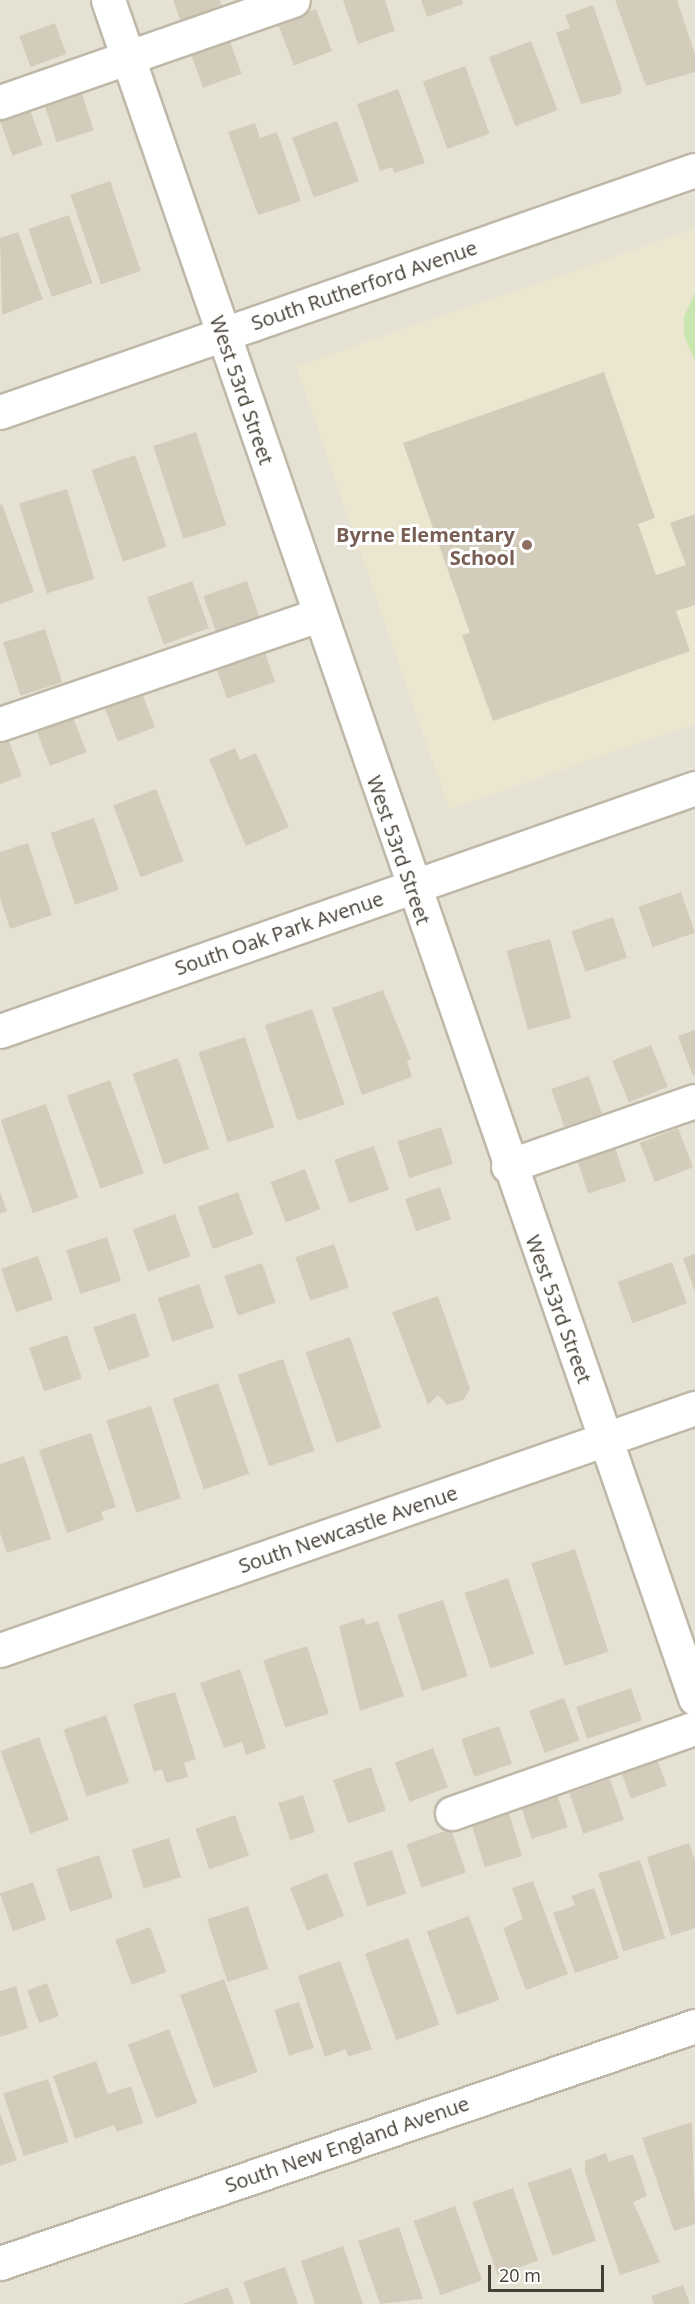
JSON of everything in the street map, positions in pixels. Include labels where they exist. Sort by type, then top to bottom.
[{"type":"street","name":"West 53rd Street","points":[[108,0],[508,1166],[695,1698]]},
{"type":"street","points":[[0,102],[292,0]]},
{"type":"street","name":"South Rutherford Avenue","points":[[0,412],[695,170]]},
{"type":"street","points":[[0,724],[318,615]]},
{"type":"street","name":"South Oak Park Avenue","points":[[0,1030],[695,788]]},
{"type":"street","points":[[508,1166],[695,1101]]},
{"type":"street","name":"South Newcastle Avenue","points":[[0,1650],[695,1408]]},
{"type":"street","points":[[452,1813],[695,1728]]},
{"type":"street","name":"South New England Avenue","points":[[0,2263],[695,2026]]},
{"type":"shaded area","points":[[0,0],[695,0],[695,2304],[0,2304]]},
{"type":"shaded area","name":"Byrne Elementary School","points":[[695,229],[695,724],[449,809],[296,366]]},
{"type":"green space","points":[[695,292],[695,361],[684,335],[684,317]]},
{"type":"building","points":[[173,0],[220,0],[222,7],[181,22]]},
{"type":"building","points":[[343,0],[385,0],[395,31],[358,44]]},
{"type":"building","points":[[421,0],[462,0],[463,4],[427,17]]},
{"type":"building","points":[[615,0],[677,0],[695,54],[695,72],[646,86]]},
{"type":"building","points":[[593,5],[622,89],[621,94],[581,104],[556,33],[570,28],[565,15]]},
{"type":"building","points":[[316,9],[332,51],[294,66],[278,24]]},
{"type":"building","points":[[55,23],[66,54],[31,67],[19,36]]},
{"type":"building","points":[[229,39],[242,74],[203,88],[190,53]]},
{"type":"building","points":[[531,41],[558,110],[516,126],[489,57]]},
{"type":"building","points":[[465,66],[490,134],[447,149],[423,81]]},
{"type":"building","points":[[398,89],[425,163],[394,173],[393,167],[380,171],[357,104]]},
{"type":"building","points":[[82,94],[94,130],[57,142],[45,106]]},
{"type":"building","points":[[30,110],[43,145],[13,156],[0,121]]},
{"type":"building","points":[[337,121],[359,181],[314,198],[292,137]]},
{"type":"building","points":[[255,123],[260,138],[277,132],[301,201],[258,215],[228,132]]},
{"type":"building","points":[[110,181],[141,271],[101,284],[70,195]]},
{"type":"building","points":[[69,215],[92,283],[52,297],[28,229]]},
{"type":"building","points":[[18,232],[43,299],[2,315],[0,238]]},
{"type":"building","points":[[604,372],[655,518],[638,524],[656,575],[686,565],[670,523],[695,514],[695,605],[676,611],[690,651],[493,721],[462,635],[470,633],[403,443]]},
{"type":"building","points":[[196,432],[226,525],[183,539],[153,446]]},
{"type":"building","points":[[135,455],[167,547],[123,562],[92,470]]},
{"type":"building","points":[[67,489],[94,579],[47,594],[19,504]]},
{"type":"building","points":[[2,504],[34,592],[0,604],[0,505]]},
{"type":"building","points":[[192,581],[209,628],[164,644],[147,597]]},
{"type":"building","points":[[247,581],[260,618],[216,633],[204,596]]},
{"type":"building","points":[[45,629],[62,682],[20,696],[3,643]]},
{"type":"building","points":[[263,647],[275,682],[227,699],[215,664]]},
{"type":"building","points":[[140,688],[155,727],[118,742],[103,702]]},
{"type":"building","points":[[71,712],[86,752],[50,766],[35,726]]},
{"type":"building","points":[[7,736],[22,776],[0,784],[0,739]]},
{"type":"building","points":[[235,748],[240,760],[256,753],[289,827],[246,846],[209,759]]},
{"type":"building","points":[[156,789],[184,861],[141,877],[113,805]]},
{"type":"building","points":[[94,818],[119,890],[75,905],[51,833]]},
{"type":"building","points":[[28,843],[52,915],[10,929],[0,898],[0,852]]},
{"type":"building","points":[[681,892],[695,933],[652,947],[638,907]]},
{"type":"building","points":[[613,917],[627,958],[585,972],[571,931]]},
{"type":"building","points":[[550,939],[571,1018],[528,1030],[507,951]]},
{"type":"building","points":[[383,990],[411,1059],[407,1061],[412,1077],[362,1095],[332,1008]]},
{"type":"building","points":[[312,1009],[345,1104],[298,1121],[265,1025]]},
{"type":"building","points":[[695,1030],[695,1075],[693,1076],[678,1036]]},
{"type":"building","points":[[245,1037],[274,1127],[228,1142],[198,1052]]},
{"type":"building","points":[[651,1045],[668,1087],[629,1102],[612,1061]]},
{"type":"building","points":[[178,1058],[209,1149],[164,1164],[133,1074]]},
{"type":"building","points":[[589,1076],[602,1114],[564,1127],[551,1089]]},
{"type":"building","points":[[110,1080],[144,1173],[101,1189],[67,1096]]},
{"type":"building","points":[[46,1104],[78,1198],[33,1213],[1,1120]]},
{"type":"building","points":[[441,1127],[453,1164],[409,1178],[397,1141]]},
{"type":"building","points":[[678,1128],[693,1167],[655,1182],[640,1143]]},
{"type":"building","points":[[374,1146],[389,1189],[349,1203],[334,1160]]},
{"type":"building","points":[[615,1147],[626,1181],[588,1194],[577,1159]]},
{"type":"building","points":[[305,1169],[320,1209],[286,1222],[270,1182]]},
{"type":"building","points":[[440,1187],[451,1219],[416,1231],[405,1199]]},
{"type":"building","points":[[0,1192],[7,1211],[0,1214]]},
{"type":"building","points":[[238,1192],[253,1234],[213,1249],[198,1207]]},
{"type":"building","points":[[175,1214],[190,1256],[148,1272],[133,1229]]},
{"type":"building","points":[[107,1237],[121,1281],[80,1294],[66,1250]]},
{"type":"building","points":[[334,1244],[349,1287],[310,1301],[295,1257]]},
{"type":"building","points":[[695,1254],[695,1292],[683,1258]]},
{"type":"building","points":[[38,1256],[53,1299],[16,1312],[1,1269]]},
{"type":"building","points":[[672,1262],[687,1303],[633,1323],[617,1282]]},
{"type":"building","points":[[262,1263],[276,1303],[238,1316],[224,1276]]},
{"type":"building","points":[[199,1284],[214,1327],[172,1342],[157,1298]]},
{"type":"building","points":[[438,1296],[470,1389],[463,1400],[447,1405],[438,1395],[428,1405],[392,1312]]},
{"type":"building","points":[[135,1313],[150,1356],[108,1371],[93,1327]]},
{"type":"building","points":[[67,1335],[82,1378],[44,1392],[29,1348]]},
{"type":"building","points":[[350,1337],[381,1428],[337,1443],[306,1352]]},
{"type":"building","points":[[283,1359],[315,1451],[269,1466],[238,1375]]},
{"type":"building","points":[[218,1383],[249,1474],[204,1489],[173,1399]]},
{"type":"building","points":[[151,1406],[181,1498],[136,1513],[106,1421]]},
{"type":"building","points":[[91,1433],[116,1507],[101,1512],[104,1520],[67,1533],[39,1450]]},
{"type":"building","points":[[24,1456],[51,1539],[7,1553],[0,1533],[0,1464]]},
{"type":"building","points":[[575,1549],[608,1652],[565,1666],[531,1563]]},
{"type":"building","points":[[508,1578],[534,1654],[491,1669],[465,1593]]},
{"type":"building","points":[[443,1600],[468,1676],[422,1691],[397,1615]]},
{"type":"building","points":[[364,1618],[366,1625],[378,1621],[404,1696],[360,1711],[339,1626]]},
{"type":"building","points":[[307,1646],[329,1714],[285,1728],[263,1660]]},
{"type":"building","points":[[240,1669],[266,1748],[246,1755],[242,1742],[224,1748],[200,1683]]},
{"type":"building","points":[[631,1688],[642,1720],[587,1739],[576,1707]]},
{"type":"building","points":[[175,1692],[196,1759],[184,1763],[188,1777],[166,1783],[162,1769],[154,1772],[133,1704]]},
{"type":"building","points":[[564,1698],[579,1740],[545,1753],[529,1711]]},
{"type":"building","points":[[106,1715],[129,1782],[87,1797],[63,1730]]},
{"type":"building","points":[[499,1726],[512,1764],[474,1777],[461,1739]]},
{"type":"building","points":[[39,1737],[69,1820],[31,1834],[0,1751]]},
{"type":"building","points":[[433,1748],[448,1787],[410,1802],[395,1763]]},
{"type":"building","points":[[654,1751],[667,1786],[631,1799],[618,1764]]},
{"type":"building","points":[[371,1767],[386,1810],[348,1824],[333,1780]]},
{"type":"building","points":[[610,1779],[624,1820],[583,1834],[569,1793]]},
{"type":"building","points":[[556,1791],[568,1827],[532,1839],[520,1803]]},
{"type":"building","points":[[303,1795],[315,1832],[290,1840],[278,1803]]},
{"type":"building","points":[[508,1810],[522,1856],[485,1867],[471,1821]]},
{"type":"building","points":[[235,1815],[249,1856],[209,1869],[195,1829]]},
{"type":"building","points":[[451,1829],[466,1872],[422,1888],[407,1844]]},
{"type":"building","points":[[169,1838],[181,1877],[144,1889],[132,1849]]},
{"type":"building","points":[[689,1843],[695,1860],[695,1928],[671,1936],[647,1857]]},
{"type":"building","points":[[392,1850],[406,1894],[367,1906],[353,1863]]},
{"type":"building","points":[[99,1855],[113,1898],[70,1912],[56,1869]]},
{"type":"building","points":[[640,1860],[665,1938],[623,1952],[598,1874]]},
{"type":"building","points":[[327,1873],[344,1916],[307,1931],[290,1888]]},
{"type":"building","points":[[533,1881],[568,1974],[526,1990],[503,1928],[523,1919],[512,1888]]},
{"type":"building","points":[[33,1882],[46,1920],[13,1931],[0,1893]]},
{"type":"building","points":[[594,1888],[619,1958],[575,1973],[553,1913],[575,1905],[571,1896]]},
{"type":"building","points":[[248,1906],[268,1969],[227,1982],[207,1919]]},
{"type":"building","points":[[469,1916],[499,2000],[457,2015],[427,1931]]},
{"type":"building","points":[[150,1927],[166,1972],[132,1985],[115,1940]]},
{"type":"building","points":[[408,1938],[439,2024],[396,2040],[365,1954]]},
{"type":"building","points":[[340,1961],[372,2049],[348,2057],[346,2049],[325,2057],[298,1976]]},
{"type":"building","points":[[224,1979],[258,2072],[214,2088],[180,1995]]},
{"type":"building","points":[[47,1983],[59,2016],[39,2023],[27,1990]]},
{"type":"building","points":[[16,1986],[28,2028],[0,2037],[0,1991]]},
{"type":"building","points":[[299,2002],[314,2048],[289,2056],[274,2010]]},
{"type":"building","points":[[169,2029],[197,2103],[156,2119],[128,2045]]},
{"type":"building","points":[[96,2061],[108,2094],[131,2086],[143,2123],[117,2132],[114,2125],[75,2139],[53,2076]]},
{"type":"building","points":[[48,2079],[68,2142],[24,2156],[3,2094]]},
{"type":"building","points":[[0,2113],[17,2160],[0,2166]]},
{"type":"building","points":[[692,2122],[695,2224],[674,2231],[642,2138]]},
{"type":"building","points":[[606,2153],[609,2162],[633,2154],[647,2196],[633,2202],[660,2262],[620,2275],[585,2172],[585,2161]]},
{"type":"building","points":[[571,2168],[596,2241],[553,2256],[528,2183]]},
{"type":"building","points":[[513,2188],[538,2261],[497,2275],[472,2202]]},
{"type":"building","points":[[455,2206],[482,2280],[441,2295],[414,2221]]},
{"type":"building","points":[[399,2227],[423,2299],[380,2304],[358,2241]]},
{"type":"building","points":[[343,2246],[363,2304],[315,2304],[301,2261]]},
{"type":"building","points":[[285,2267],[298,2304],[251,2304],[243,2282]]},
{"type":"building","points":[[683,2285],[690,2304],[654,2304],[651,2296]]},
{"type":"building","points":[[228,2287],[234,2304],[182,2304]]},
{"type":"place","name":"Byrne Elementary School","points":[[527,545]]}]
